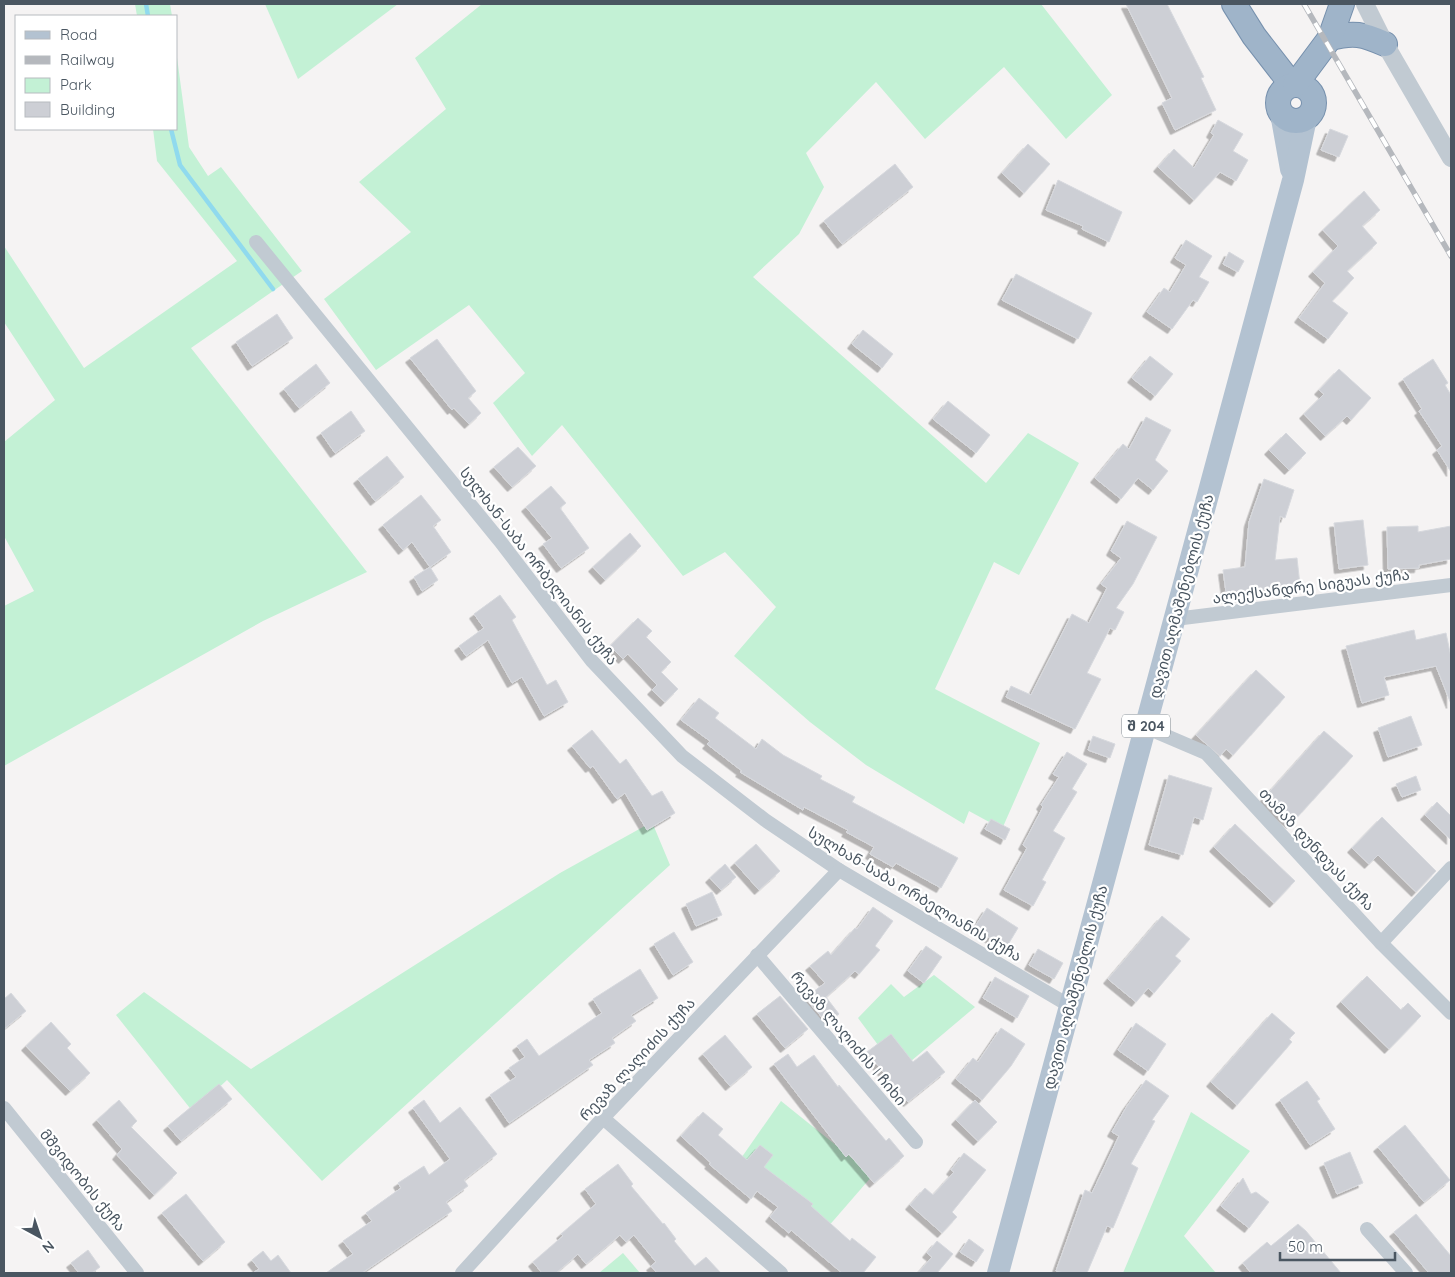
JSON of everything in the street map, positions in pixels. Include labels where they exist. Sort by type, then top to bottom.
[{"type":"highway","points":[[1234,4],[1294,100],[1326,44],[1342,4]]},
{"type":"highway","points":[[1326,44],[1346,34],[1365,35],[1385,44]]},
{"type":"main road","name":"დავით აღმაშენებლის ქუჩა","points":[[998,1273],[1293,180],[1294,100]]},
{"type":"street","points":[[1365,4],[1385,44],[1451,158]]},
{"type":"street","name":"სულხან-საბა ორბელიანის ქუჩა","points":[[256,242],[500,540],[592,661],[682,756],[766,820],[839,870],[1070,1006]]},
{"type":"street","name":"ალექსანდრე სიგუას ქუჩა","points":[[1174,619],[1451,585]]},
{"type":"street","name":"თამაზ დუნდუას ქუჩა","points":[[1146,727],[1206,753],[1381,943],[1451,1013]]},
{"type":"street","points":[[1381,943],[1451,868]]},
{"type":"street","name":"რევაზ ლაღიძის ქუჩა","points":[[462,1273],[604,1118],[839,870]]},
{"type":"street","name":"რევაზ ლაღიძის I ჩიხი","points":[[757,955],[916,1142]]},
{"type":"street","name":"მშვიდობის ქუჩა","points":[[4,1108],[137,1273]]},
{"type":"street","points":[[604,1118],[781,1273]]},
{"type":"street","points":[[1367,1229],[1406,1273]]},
{"type":"green space","points":[[135,4],[170,4],[172,15],[137,15]]},
{"type":"green space","points":[[265,4],[398,4],[298,79]]},
{"type":"green space","points":[[482,4],[1041,4],[1112,95],[1066,139],[1004,67],[925,139],[876,82],[806,153],[824,187],[799,234],[753,277],[986,483],[1028,433],[1079,463],[1019,575],[994,562],[935,689],[1040,743],[1002,829],[969,811],[964,824],[866,765],[810,722],[734,656],[776,607],[725,552],[683,576],[562,425],[532,456],[493,403],[525,373],[469,305],[376,370],[324,299],[411,232],[359,182],[446,109],[415,58]]},
{"type":"green space","points":[[178,65],[189,147],[208,176],[221,167],[302,271],[191,348],[367,572],[263,621],[4,766],[4,606],[34,591],[4,536],[4,442],[55,400],[4,322],[4,246],[84,368],[237,261],[157,161],[153,130],[178,130]]},
{"type":"green space","points":[[652,822],[670,865],[322,1181],[227,1080],[193,1112],[116,1015],[144,992],[251,1069],[560,873]]},
{"type":"green space","points":[[934,975],[975,1007],[898,1072],[858,1018],[891,984],[904,997]]},
{"type":"green space","points":[[781,1101],[873,1175],[827,1228],[737,1164]]},
{"type":"green space","points":[[1191,1112],[1250,1151],[1184,1236],[1216,1273],[1123,1273]]},
{"type":"green space","points":[[623,1253],[640,1273],[599,1273]]},
{"type":"building","points":[[1126,4],[1167,4],[1204,77],[1201,78],[1216,110],[1175,130],[1162,103],[1172,98]]},
{"type":"building","points":[[1218,120],[1243,134],[1233,151],[1248,160],[1236,181],[1220,172],[1194,200],[1158,167],[1174,149],[1194,168],[1214,135],[1211,133]]},
{"type":"building","points":[[1330,129],[1348,136],[1339,157],[1321,150]]},
{"type":"building","points":[[1028,144],[1050,164],[1024,193],[1002,173]]},
{"type":"building","points":[[895,164],[913,187],[842,244],[824,221]]},
{"type":"building","points":[[1058,180],[1122,212],[1109,242],[1082,229],[1083,226],[1046,210]]},
{"type":"building","points":[[1364,191],[1380,210],[1362,226],[1377,243],[1347,271],[1354,278],[1332,301],[1348,313],[1328,339],[1299,318],[1325,283],[1313,272],[1338,246],[1323,230]]},
{"type":"building","points":[[1186,240],[1212,256],[1199,277],[1209,282],[1197,302],[1193,300],[1172,329],[1147,312],[1164,288],[1170,292],[1186,265],[1175,258]]},
{"type":"building","points":[[1229,252],[1244,261],[1238,272],[1223,264]]},
{"type":"building","points":[[1016,274],[1092,313],[1078,339],[1002,300]]},
{"type":"building","points":[[277,314],[293,338],[252,366],[236,342]]},
{"type":"building","points":[[863,330],[893,354],[882,368],[852,344]]},
{"type":"building","points":[[437,339],[476,391],[468,398],[481,413],[469,424],[454,408],[452,410],[410,358]]},
{"type":"building","points":[[1150,356],[1173,374],[1155,396],[1132,378]]},
{"type":"building","points":[[1433,359],[1448,383],[1445,385],[1451,395],[1451,472],[1437,450],[1442,446],[1419,411],[1422,409],[1403,379]]},
{"type":"building","points":[[316,364],[330,383],[299,408],[284,389]]},
{"type":"building","points":[[1339,369],[1371,398],[1351,420],[1347,416],[1325,436],[1304,414],[1324,394],[1319,390]]},
{"type":"building","points":[[948,401],[990,435],[976,453],[933,419]]},
{"type":"building","points":[[351,411],[365,431],[335,453],[321,433]]},
{"type":"building","points":[[1146,417],[1171,430],[1155,460],[1168,471],[1153,490],[1138,478],[1121,499],[1095,478],[1123,444],[1129,449]]},
{"type":"building","points":[[1286,433],[1306,453],[1289,470],[1269,450]]},
{"type":"building","points":[[518,447],[536,466],[512,487],[494,467]]},
{"type":"building","points":[[387,456],[404,477],[375,501],[358,479]]},
{"type":"building","points":[[1264,479],[1294,490],[1285,518],[1280,516],[1275,560],[1297,558],[1300,585],[1260,590],[1260,594],[1227,599],[1223,570],[1245,567],[1249,522]]},
{"type":"building","points":[[551,486],[566,503],[560,508],[589,548],[561,568],[543,544],[552,538],[526,507]]},
{"type":"building","points":[[421,495],[441,520],[433,526],[451,552],[430,567],[412,542],[403,550],[383,525]]},
{"type":"building","points":[[1363,520],[1368,565],[1339,569],[1334,523]]},
{"type":"building","points":[[1127,521],[1157,537],[1133,584],[1116,608],[1124,612],[1115,630],[1110,628],[1087,673],[1101,679],[1075,729],[1006,697],[1011,686],[1031,695],[1072,614],[1089,623],[1107,588],[1101,584],[1121,558],[1111,551]]},
{"type":"building","points":[[1418,526],[1418,532],[1451,526],[1451,559],[1419,565],[1419,568],[1388,569],[1387,527]]},
{"type":"building","points":[[630,533],[641,546],[605,580],[593,567]]},
{"type":"building","points":[[430,567],[438,580],[422,591],[414,577]]},
{"type":"building","points":[[500,595],[516,617],[512,620],[547,685],[556,680],[568,702],[544,716],[522,677],[512,683],[488,640],[466,656],[459,646],[484,628],[474,614]]},
{"type":"building","points":[[638,618],[652,631],[646,637],[671,662],[661,672],[678,689],[665,702],[652,690],[657,685],[628,654],[623,659],[610,646]]},
{"type":"building","points":[[1414,630],[1416,640],[1446,633],[1451,657],[1451,704],[1436,666],[1384,677],[1389,695],[1362,703],[1346,646]]},
{"type":"building","points":[[1256,670],[1285,697],[1233,755],[1226,749],[1220,756],[1196,735]]},
{"type":"building","points":[[699,698],[719,713],[715,718],[756,749],[762,739],[783,755],[822,776],[820,779],[855,797],[852,802],[958,858],[941,888],[896,863],[893,867],[870,854],[874,847],[846,832],[848,830],[804,807],[803,810],[740,772],[742,771],[707,744],[710,741],[681,720]]},
{"type":"building","points":[[1411,716],[1422,745],[1388,757],[1378,728]]},
{"type":"building","points":[[592,730],[620,764],[626,759],[652,796],[662,791],[675,813],[647,830],[625,793],[617,799],[593,766],[590,768],[572,746]]},
{"type":"building","points":[[1324,731],[1353,756],[1291,824],[1263,799]]},
{"type":"building","points":[[1093,736],[1115,744],[1110,758],[1088,750]]},
{"type":"building","points":[[1067,752],[1087,764],[1072,789],[1077,792],[1053,831],[1065,838],[1042,880],[1046,882],[1033,906],[1004,890],[1027,848],[1023,845],[1043,807],[1041,805],[1059,777],[1053,774]]},
{"type":"building","points":[[1169,775],[1212,788],[1203,820],[1194,817],[1183,855],[1149,845]]},
{"type":"building","points":[[1416,776],[1421,790],[1402,797],[1396,784]]},
{"type":"building","points":[[1437,802],[1451,816],[1451,840],[1425,815]]},
{"type":"building","points":[[1382,817],[1436,871],[1416,892],[1378,855],[1369,864],[1352,848]]},
{"type":"building","points":[[991,819],[1010,829],[1005,840],[985,829]]},
{"type":"building","points":[[1235,824],[1295,881],[1274,903],[1214,847]]},
{"type":"building","points":[[756,844],[780,871],[759,890],[735,863]]},
{"type":"building","points":[[725,864],[736,877],[721,890],[710,878]]},
{"type":"building","points":[[712,892],[722,915],[696,926],[686,904]]},
{"type":"building","points":[[873,907],[893,921],[875,946],[880,950],[859,974],[855,971],[826,997],[839,1014],[827,1023],[805,998],[825,983],[810,966],[828,951],[831,955],[855,928],[857,929]]},
{"type":"building","points":[[987,908],[1018,928],[1006,948],[974,928]]},
{"type":"building","points":[[1162,916],[1190,939],[1175,956],[1181,961],[1154,993],[1148,988],[1136,1002],[1108,979]]},
{"type":"building","points":[[674,932],[693,962],[673,975],[654,944]]},
{"type":"building","points":[[926,946],[942,957],[924,983],[908,971]]},
{"type":"building","points":[[1038,949],[1063,963],[1054,979],[1029,965]]},
{"type":"building","points":[[640,969],[658,998],[631,1015],[636,1021],[612,1038],[615,1043],[589,1060],[593,1065],[509,1123],[490,1095],[516,1077],[509,1068],[525,1057],[517,1046],[527,1039],[539,1056],[602,1013],[593,999]]},
{"type":"building","points":[[1367,976],[1401,1010],[1408,1003],[1421,1016],[1389,1049],[1341,1002]]},
{"type":"building","points":[[995,977],[1029,996],[1017,1018],[983,998]]},
{"type":"building","points":[[11,993],[26,1011],[4,1029],[4,999]]},
{"type":"building","points":[[780,996],[808,1029],[785,1048],[757,1014]]},
{"type":"building","points":[[1272,1013],[1295,1033],[1289,1039],[1292,1042],[1237,1105],[1211,1082]]},
{"type":"building","points":[[51,1022],[71,1044],[67,1048],[90,1073],[70,1091],[26,1046]]},
{"type":"building","points":[[1136,1023],[1166,1044],[1148,1071],[1118,1050]]},
{"type":"building","points":[[1001,1028],[1025,1044],[1011,1066],[982,1100],[956,1079],[973,1058],[978,1062]]},
{"type":"building","points":[[891,1034],[913,1062],[927,1051],[945,1072],[908,1102],[867,1052]]},
{"type":"building","points":[[725,1035],[752,1067],[730,1086],[703,1054]]},
{"type":"building","points":[[788,1054],[797,1067],[814,1055],[838,1087],[839,1085],[886,1141],[889,1138],[904,1156],[874,1183],[849,1154],[846,1157],[774,1064]]},
{"type":"building","points":[[1146,1080],[1169,1096],[1152,1120],[1155,1121],[1131,1164],[1138,1168],[1113,1228],[1107,1226],[1087,1273],[1056,1271],[1085,1190],[1092,1193],[1119,1136],[1112,1132],[1127,1106]]},
{"type":"building","points":[[1307,1081],[1320,1099],[1317,1101],[1335,1129],[1310,1145],[1280,1100]]},
{"type":"building","points":[[219,1084],[232,1099],[181,1141],[168,1126]]},
{"type":"building","points":[[119,1100],[137,1121],[131,1127],[177,1173],[154,1195],[117,1155],[122,1149],[97,1120]]},
{"type":"building","points":[[424,1100],[440,1123],[460,1107],[497,1154],[464,1180],[468,1186],[446,1202],[452,1211],[362,1273],[326,1273],[353,1254],[343,1241],[372,1221],[366,1213],[401,1188],[398,1183],[424,1166],[429,1175],[450,1159],[413,1108]]},
{"type":"building","points":[[975,1100],[997,1122],[978,1141],[956,1120]]},
{"type":"building","points":[[703,1112],[723,1129],[718,1135],[747,1160],[760,1145],[773,1155],[764,1167],[813,1204],[811,1206],[850,1241],[852,1238],[876,1257],[863,1273],[842,1273],[791,1230],[789,1233],[770,1217],[778,1207],[757,1191],[751,1199],[709,1164],[711,1163],[681,1136]]},
{"type":"building","points":[[1405,1125],[1450,1180],[1424,1202],[1378,1147]]},
{"type":"building","points":[[1350,1152],[1363,1183],[1337,1194],[1324,1163]]},
{"type":"building","points":[[964,1153],[986,1170],[952,1212],[957,1217],[942,1233],[910,1205],[925,1188],[933,1195],[954,1172],[951,1170]]},
{"type":"building","points":[[618,1164],[633,1184],[631,1186],[664,1223],[676,1239],[674,1241],[695,1266],[706,1257],[721,1273],[657,1273],[651,1266],[656,1262],[634,1235],[626,1242],[620,1235],[586,1264],[578,1254],[556,1273],[542,1273],[533,1262],[563,1236],[561,1234],[596,1204],[585,1189]]},
{"type":"building","points":[[1243,1178],[1251,1194],[1256,1192],[1269,1202],[1249,1228],[1221,1206]]},
{"type":"building","points":[[186,1194],[225,1242],[203,1261],[162,1213]]},
{"type":"building","points":[[1416,1214],[1451,1256],[1451,1273],[1429,1273],[1394,1232]]},
{"type":"building","points":[[1298,1224],[1341,1273],[1251,1273],[1243,1263],[1267,1242],[1271,1246]]},
{"type":"building","points":[[969,1239],[984,1250],[976,1262],[960,1252]]},
{"type":"building","points":[[937,1241],[953,1254],[937,1273],[918,1273],[932,1257],[927,1253]]},
{"type":"building","points":[[88,1250],[100,1267],[92,1273],[79,1273],[71,1263]]},
{"type":"building","points":[[263,1251],[271,1261],[278,1255],[291,1273],[253,1273],[259,1269],[252,1260]]},
{"type":"waterway","points":[[146,4],[148,15]]},
{"type":"waterway","points":[[171,130],[180,165],[273,289]]},
{"type":"railway","points":[[1304,4],[1451,256]]}]
